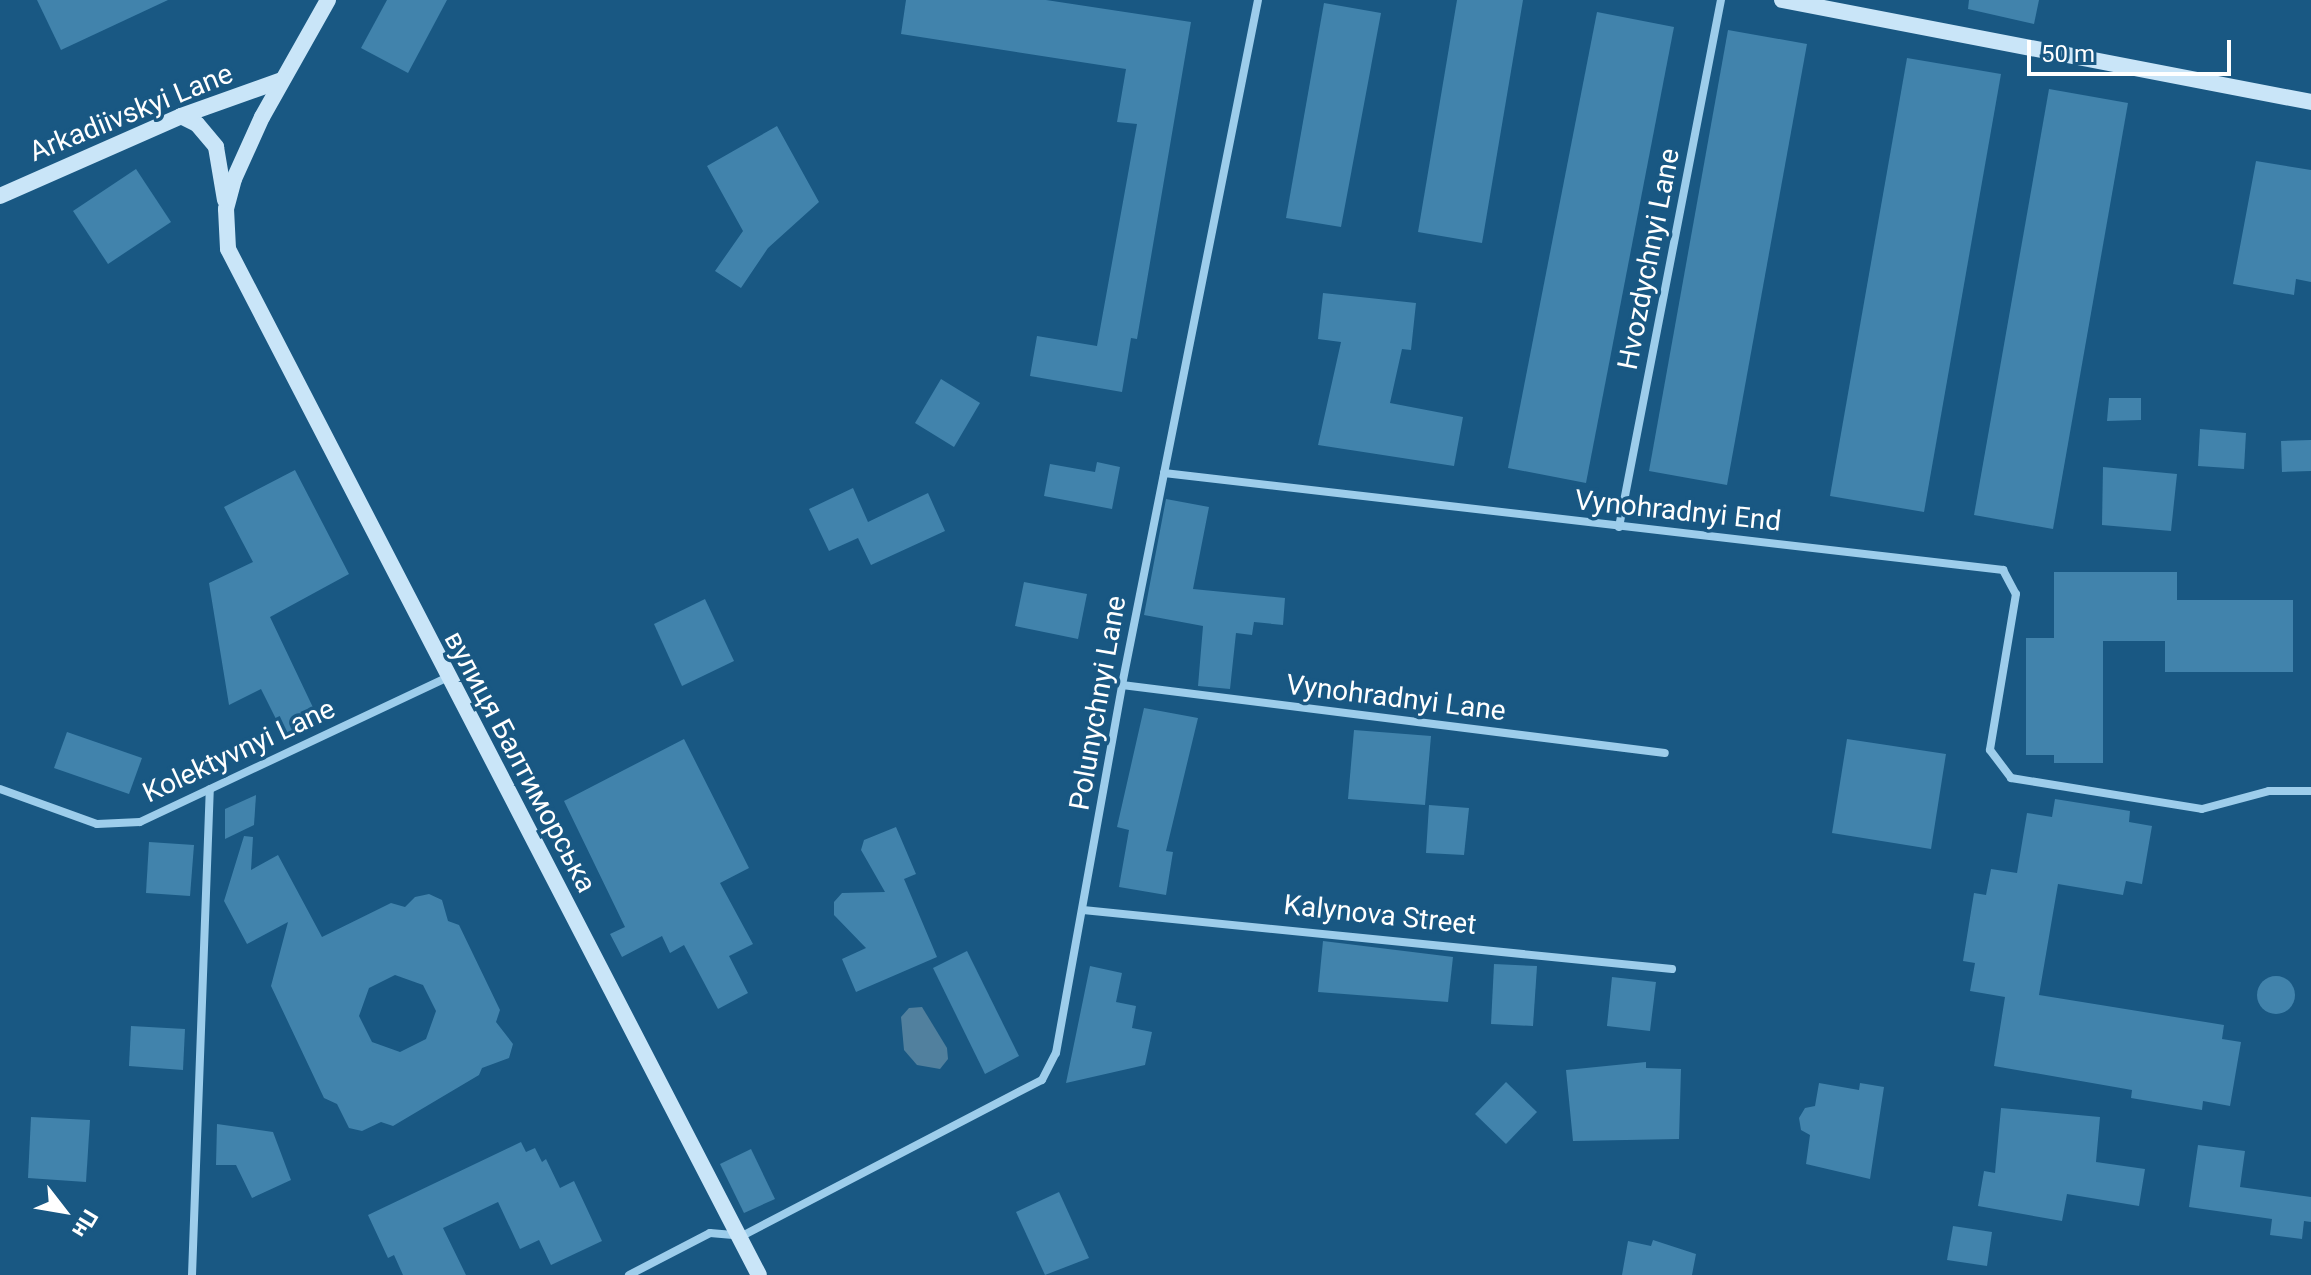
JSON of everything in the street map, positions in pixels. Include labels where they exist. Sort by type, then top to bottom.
[{"type":"main road","points":[[226,209],[246,151],[328,0]]},
{"type":"main road","points":[[1782,0],[2311,102]]},
{"type":"main road","name":"Arkadiivskyi Lane","points":[[0,196],[181,116],[282,80]]},
{"type":"main road","name":"вулиця Балтиморська","points":[[181,116],[197,124],[216,147],[226,209],[228,249],[236,272],[446,678],[742,1236],[759,1275]]},
{"type":"street","name":"Polunychnyi Lane","points":[[742,1236],[1042,1080],[1056,1053],[1122,685],[1258,0]]},
{"type":"street","name":"Hvozdychnyi Lane","points":[[1619,527],[1721,0]]},
{"type":"street","name":"Vynohradnyi End","points":[[1164,473],[2003,570],[2016,594],[1990,750],[2011,778],[2202,809],[2269,791],[2311,791]]},
{"type":"street","name":"Kolektyvnyi Lane","points":[[0,789],[97,824],[140,822],[446,678]]},
{"type":"street","name":"Vynohradnyi Lane","points":[[1122,685],[1665,753]]},
{"type":"street","points":[[192,1275],[210,789]]},
{"type":"street","name":"Kalynova Street","points":[[1083,910],[1672,969]]},
{"type":"street","points":[[629,1275],[710,1233],[742,1236]]},
{"type":"water","points":[[922,1007],[947,1048],[948,1059],[940,1069],[917,1065],[904,1050],[901,1017],[909,1008]]},
{"type":"building","points":[[37,0],[168,0],[61,50]]},
{"type":"building","points":[[387,0],[447,0],[408,73],[361,48]]},
{"type":"building","points":[[906,0],[1046,0],[1191,22],[1137,339],[1131,338],[1122,392],[1030,376],[1037,336],[1097,346],[1137,124],[1117,122],[1126,69],[901,34]]},
{"type":"building","points":[[1457,0],[1523,0],[1482,243],[1418,232]]},
{"type":"building","points":[[1969,0],[2039,0],[2034,24],[1968,9]]},
{"type":"building","points":[[1324,3],[1381,13],[1341,227],[1286,218]]},
{"type":"building","points":[[1597,12],[1674,27],[1586,483],[1508,468]]},
{"type":"building","points":[[1728,30],[1807,44],[1727,485],[1649,471]]},
{"type":"building","points":[[1907,58],[2001,74],[1924,512],[1830,496]]},
{"type":"building","points":[[2049,89],[2128,103],[2053,529],[1974,515]]},
{"type":"building","points":[[777,126],[819,202],[768,248],[741,288],[715,271],[743,231],[707,166]]},
{"type":"building","points":[[2256,161],[2311,170],[2311,282],[2296,279],[2294,295],[2233,284]]},
{"type":"building","points":[[136,169],[171,222],[108,264],[73,211]]},
{"type":"building","points":[[1323,293],[1416,303],[1411,350],[1402,349],[1390,403],[1463,417],[1454,466],[1318,445],[1341,342],[1318,339]]},
{"type":"building","points":[[941,379],[980,403],[954,447],[915,423]]},
{"type":"building","points":[[2109,398],[2141,398],[2141,420],[2107,421]]},
{"type":"building","points":[[2200,429],[2246,433],[2244,469],[2198,466]]},
{"type":"building","points":[[2311,440],[2311,471],[2282,472],[2281,441]]},
{"type":"building","points":[[1097,462],[1120,467],[1112,509],[1044,496],[1050,464],[1095,472]]},
{"type":"building","points":[[2103,467],[2177,474],[2171,531],[2102,525]]},
{"type":"building","points":[[295,470],[349,574],[270,617],[318,718],[284,735],[261,689],[229,705],[209,583],[253,562],[224,507]]},
{"type":"building","points":[[853,488],[868,522],[928,493],[945,531],[871,565],[858,538],[829,551],[809,509]]},
{"type":"building","points":[[1166,499],[1209,507],[1193,589],[1285,598],[1283,625],[1254,622],[1252,635],[1236,633],[1230,689],[1198,686],[1203,626],[1144,615]]},
{"type":"building","points":[[2054,572],[2177,572],[2177,600],[2293,600],[2293,672],[2165,672],[2165,641],[2103,641],[2103,763],[2054,763],[2054,755],[2026,755],[2026,638],[2054,638]]},
{"type":"building","points":[[1024,582],[1087,594],[1078,639],[1015,626]]},
{"type":"building","points":[[705,599],[734,661],[682,686],[654,624]]},
{"type":"building","points":[[1144,708],[1198,718],[1166,851],[1173,852],[1166,895],[1119,887],[1129,830],[1117,827]]},
{"type":"building","points":[[1354,730],[1431,736],[1425,805],[1348,799]]},
{"type":"building","points":[[67,732],[142,758],[129,794],[54,768]]},
{"type":"building","points":[[684,739],[749,868],[720,883],[753,944],[729,956],[748,993],[718,1009],[684,945],[670,953],[662,936],[622,957],[610,934],[625,927],[564,801]]},
{"type":"building","points":[[1847,739],[1946,754],[1931,849],[1832,833]]},
{"type":"building","points":[[256,795],[254,825],[225,839],[225,809]]},
{"type":"building","points":[[2055,799],[2130,811],[2129,822],[2152,826],[2142,884],[2126,881],[2123,895],[2058,884],[2039,995],[2224,1025],[2222,1039],[2241,1042],[2230,1106],[2203,1101],[2202,1110],[2131,1098],[2132,1090],[1994,1066],[2005,997],[1970,991],[1975,963],[1963,961],[1974,893],[1986,895],[1991,869],[2017,873],[2027,813],[2052,817]]},
{"type":"building","points":[[1429,805],[1469,808],[1464,855],[1426,853]]},
{"type":"building","points":[[896,827],[916,874],[904,879],[937,957],[856,992],[842,959],[866,948],[834,915],[834,902],[842,893],[885,892],[861,850],[864,840]]},
{"type":"building","points":[[244,836],[253,837],[251,870],[278,855],[322,937],[391,903],[405,907],[415,897],[429,894],[442,900],[448,921],[459,925],[500,1010],[496,1022],[513,1044],[509,1058],[482,1068],[479,1075],[393,1126],[381,1122],[362,1131],[349,1128],[337,1104],[324,1098],[271,986],[288,922],[247,944],[224,901]],"holes":[[[395,975],[423,985],[436,1011],[426,1039],[400,1052],[372,1042],[359,1016],[369,988]]]},
{"type":"building","points":[[149,842],[194,845],[190,896],[146,893]]},
{"type":"building","points":[[1323,941],[1453,957],[1448,1002],[1318,992]]},
{"type":"building","points":[[967,951],[1019,1056],[985,1074],[933,968]]},
{"type":"building","points":[[1494,964],[1537,966],[1533,1026],[1491,1024]]},
{"type":"building","points":[[1090,966],[1122,973],[1116,1002],[1136,1006],[1132,1028],[1152,1032],[1145,1065],[1066,1083]]},
{"type":"building","points":[[2276,976],[2289,982],[2295,995],[2289,1008],[2276,1014],[2263,1008],[2257,995],[2263,982]]},
{"type":"building","points":[[1612,977],[1656,982],[1650,1031],[1607,1026]]},
{"type":"building","points":[[131,1026],[185,1029],[183,1070],[129,1066]]},
{"type":"building","points":[[1646,1062],[1646,1068],[1681,1069],[1679,1139],[1573,1141],[1566,1070]]},
{"type":"building","points":[[1506,1082],[1537,1112],[1506,1144],[1475,1114]]},
{"type":"building","points":[[1819,1083],[1859,1090],[1860,1083],[1884,1087],[1870,1179],[1806,1164],[1810,1135],[1801,1130],[1799,1118],[1805,1108],[1815,1106]]},
{"type":"building","points":[[2001,1108],[2100,1117],[2096,1162],[2145,1169],[2139,1206],[2067,1194],[2062,1221],[1978,1206],[1984,1171],[1995,1173]]},
{"type":"building","points":[[31,1117],[90,1120],[86,1182],[28,1178]]},
{"type":"building","points":[[217,1124],[273,1132],[291,1180],[252,1198],[236,1165],[216,1165]]},
{"type":"building","points":[[521,1142],[526,1152],[535,1148],[542,1162],[546,1159],[560,1188],[574,1181],[602,1241],[551,1265],[539,1240],[520,1249],[498,1202],[443,1228],[466,1275],[403,1275],[394,1255],[388,1258],[368,1215]]},
{"type":"building","points":[[2198,1145],[2245,1151],[2240,1187],[2311,1197],[2311,1222],[2304,1221],[2302,1239],[2270,1235],[2272,1219],[2189,1207]]},
{"type":"building","points":[[751,1149],[775,1199],[744,1213],[720,1164]]},
{"type":"building","points":[[1059,1192],[1089,1258],[1045,1275],[1016,1212]]},
{"type":"building","points":[[1953,1226],[1992,1232],[1987,1266],[1947,1260]]},
{"type":"building","points":[[1653,1240],[1696,1254],[1692,1275],[1622,1275],[1628,1241],[1651,1246]]}]
